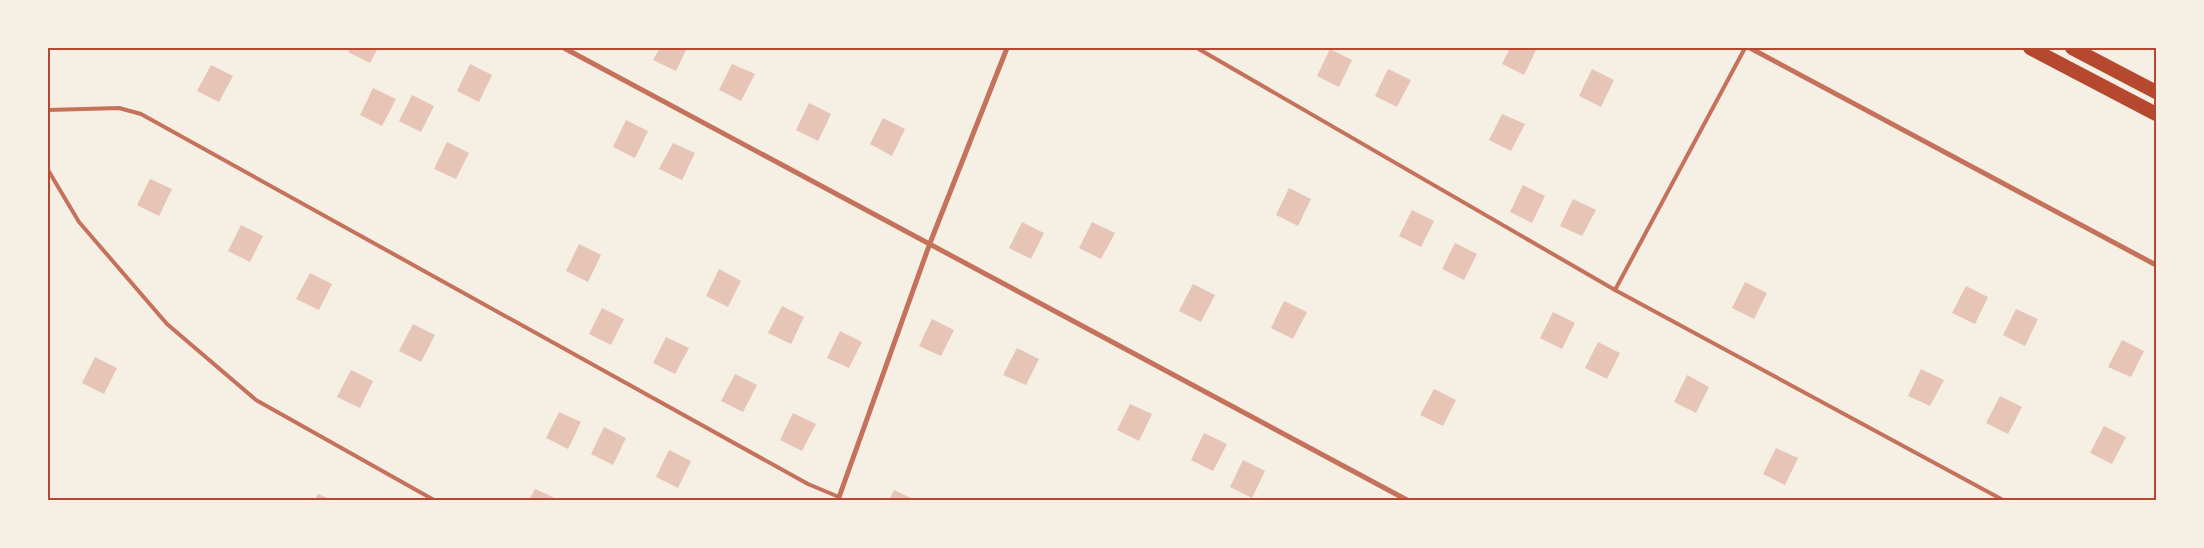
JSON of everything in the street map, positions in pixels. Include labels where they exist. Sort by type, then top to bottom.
[{"type":"highway","points":[[2030,48],[2156,114]]},
{"type":"highway","points":[[2072,48],[2156,92]]},
{"type":"street","points":[[564,48],[1407,500]]},
{"type":"street","points":[[838,499],[930,243],[1007,48]]},
{"type":"street","points":[[1750,48],[2156,265]]},
{"type":"lane","points":[[1197,48],[1615,290],[2003,500]]},
{"type":"lane","points":[[1615,290],[1745,48]]},
{"type":"lane","points":[[48,110],[119,108],[141,114],[838,499]]},
{"type":"lane","points":[[48,170],[79,222],[167,324],[256,400],[434,500]]},
{"type":"building","points":[[350,48],[378,48],[370,63],[348,52]]},
{"type":"building","points":[[660,48],[687,48],[676,71],[653,60]]},
{"type":"building","points":[[1510,48],[1537,48],[1524,75],[1502,64]]},
{"type":"building","points":[[1330,49],[1352,60],[1339,87],[1317,76]]},
{"type":"building","points":[[470,64],[492,75],[479,102],[457,91]]},
{"type":"building","points":[[732,64],[755,74],[741,101],[719,90]]},
{"type":"building","points":[[211,65],[233,76],[219,102],[197,91]]},
{"type":"building","points":[[1388,69],[1411,80],[1397,107],[1375,96]]},
{"type":"building","points":[[1592,69],[1614,80],[1601,107],[1579,96]]},
{"type":"building","points":[[373,88],[396,99],[382,126],[360,115]]},
{"type":"building","points":[[412,95],[434,106],[421,132],[399,121]]},
{"type":"building","points":[[809,103],[831,114],[818,141],[796,130]]},
{"type":"building","points":[[1502,114],[1525,124],[1511,151],[1489,140]]},
{"type":"building","points":[[883,118],[905,129],[892,156],[870,144]]},
{"type":"building","points":[[626,120],[648,131],[635,158],[613,147]]},
{"type":"building","points":[[447,142],[469,153],[456,179],[434,169]]},
{"type":"building","points":[[673,143],[695,153],[682,180],[659,169]]},
{"type":"building","points":[[150,179],[172,189],[159,216],[137,205]]},
{"type":"building","points":[[1523,185],[1545,196],[1532,223],[1510,212]]},
{"type":"building","points":[[1289,188],[1311,199],[1298,226],[1276,215]]},
{"type":"building","points":[[1573,199],[1596,210],[1582,236],[1560,226]]},
{"type":"building","points":[[1412,210],[1434,221],[1421,247],[1399,236]]},
{"type":"building","points":[[1022,222],[1044,233],[1031,259],[1009,248]]},
{"type":"building","points":[[1092,222],[1115,233],[1101,259],[1079,248]]},
{"type":"building","points":[[241,225],[263,236],[250,262],[228,251]]},
{"type":"building","points":[[1455,243],[1477,254],[1464,280],[1442,269]]},
{"type":"building","points":[[579,244],[601,255],[588,282],[566,271]]},
{"type":"building","points":[[719,269],[741,281],[728,307],[706,296]]},
{"type":"building","points":[[310,273],[332,284],[319,310],[296,299]]},
{"type":"building","points":[[1745,282],[1767,293],[1754,319],[1732,308]]},
{"type":"building","points":[[1193,284],[1215,295],[1201,322],[1179,311]]},
{"type":"building","points":[[1966,286],[1988,297],[1975,324],[1952,313]]},
{"type":"building","points":[[1284,301],[1307,312],[1293,339],[1271,328]]},
{"type":"building","points":[[782,306],[804,317],[791,344],[768,333]]},
{"type":"building","points":[[602,308],[624,319],[611,345],[589,334]]},
{"type":"building","points":[[2016,309],[2038,319],[2025,346],[2003,335]]},
{"type":"building","points":[[1553,312],[1575,323],[1562,349],[1540,338]]},
{"type":"building","points":[[932,319],[954,330],[941,356],[919,346]]},
{"type":"building","points":[[413,324],[435,335],[421,362],[399,351]]},
{"type":"building","points":[[840,331],[862,342],[849,368],[827,358]]},
{"type":"building","points":[[666,337],[689,348],[675,374],[653,363]]},
{"type":"building","points":[[2122,340],[2144,351],[2131,377],[2108,367]]},
{"type":"building","points":[[1598,342],[1620,353],[1607,379],[1585,368]]},
{"type":"building","points":[[1017,348],[1039,359],[1026,385],[1003,375]]},
{"type":"building","points":[[95,357],[117,368],[104,394],[82,383]]},
{"type":"building","points":[[1921,369],[1944,380],[1930,406],[1908,396]]},
{"type":"building","points":[[351,370],[373,381],[360,408],[337,397]]},
{"type":"building","points":[[735,374],[757,385],[743,412],[721,401]]},
{"type":"building","points":[[1687,375],[1709,387],[1696,413],[1674,402]]},
{"type":"building","points":[[1434,389],[1456,400],[1443,426],[1420,415]]},
{"type":"building","points":[[2000,396],[2022,407],[2008,434],[1986,423]]},
{"type":"building","points":[[1130,404],[1152,414],[1139,441],[1117,430]]},
{"type":"building","points":[[559,412],[581,422],[568,449],[546,438]]},
{"type":"building","points":[[793,413],[816,424],[802,451],[780,440]]},
{"type":"building","points":[[2104,426],[2126,437],[2112,464],[2090,453]]},
{"type":"building","points":[[604,427],[626,438],[613,465],[591,454]]},
{"type":"building","points":[[1204,433],[1227,444],[1213,471],[1191,460]]},
{"type":"building","points":[[1776,448],[1798,458],[1785,485],[1763,474]]},
{"type":"building","points":[[669,450],[691,461],[678,488],[656,477]]},
{"type":"building","points":[[1243,460],[1265,471],[1252,498],[1230,487]]},
{"type":"building","points":[[535,489],[559,500],[529,500]]},
{"type":"building","points":[[894,490],[915,500],[889,500]]},
{"type":"building","points":[[318,494],[332,500],[315,500]]}]
